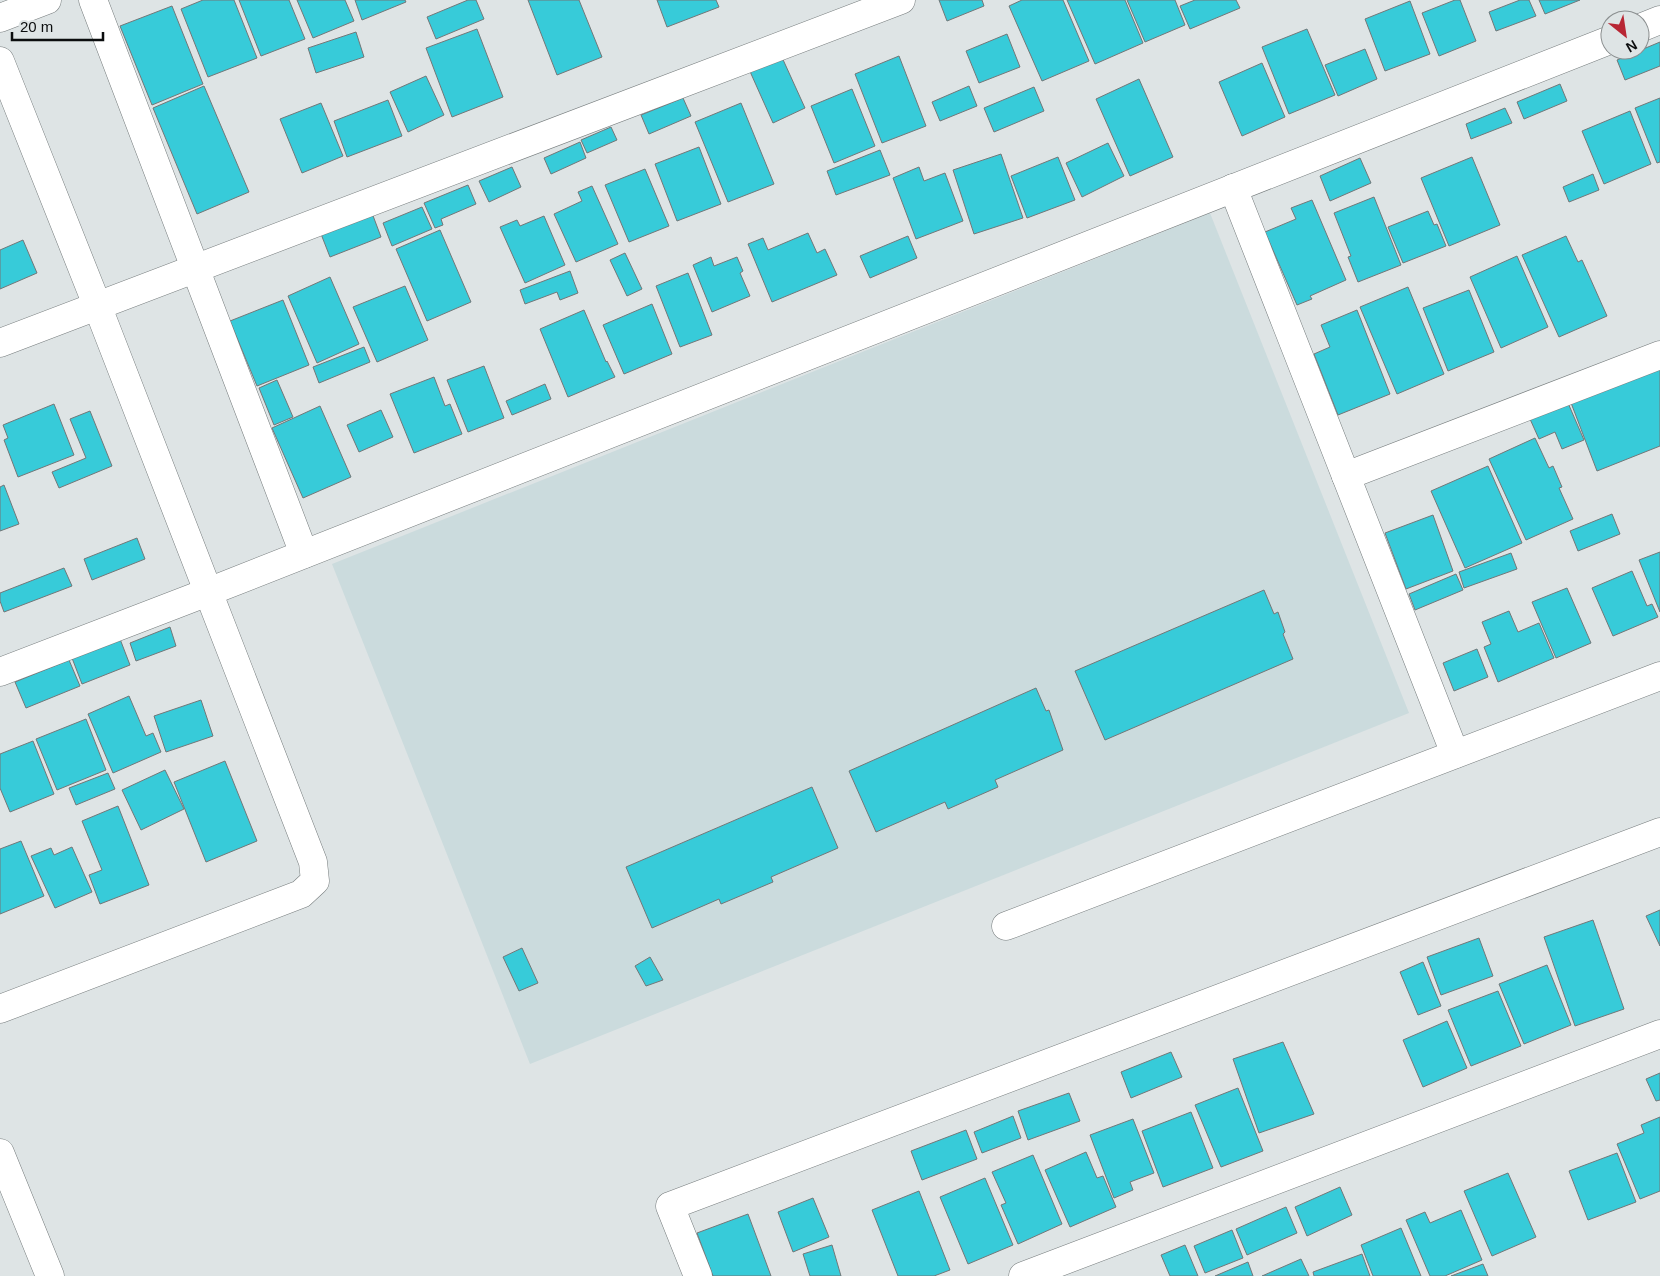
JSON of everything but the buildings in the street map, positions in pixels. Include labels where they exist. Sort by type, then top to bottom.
[{"type":"street","points":[[0,18],[47,0]]},
{"type":"street","points":[[93,0],[304,554]]},
{"type":"street","points":[[0,343],[901,0]]},
{"type":"street","points":[[0,672],[208,592],[1600,44]]},
{"type":"street","points":[[0,61],[97,305],[313,862],[315,881],[301,894],[0,1009]]},
{"type":"street","points":[[1233,188],[1455,754]]},
{"type":"street","points":[[1346,476],[1660,355]]},
{"type":"street","points":[[1006,926],[1660,676]]},
{"type":"street","points":[[698,1276],[670,1206],[1660,832]]},
{"type":"street","points":[[1023,1276],[1660,1034]]},
{"type":"street","points":[[0,1153],[50,1276]]},
{"type":"shaded area","points":[[1210,213],[1409,713],[530,1064],[332,564]]}]
